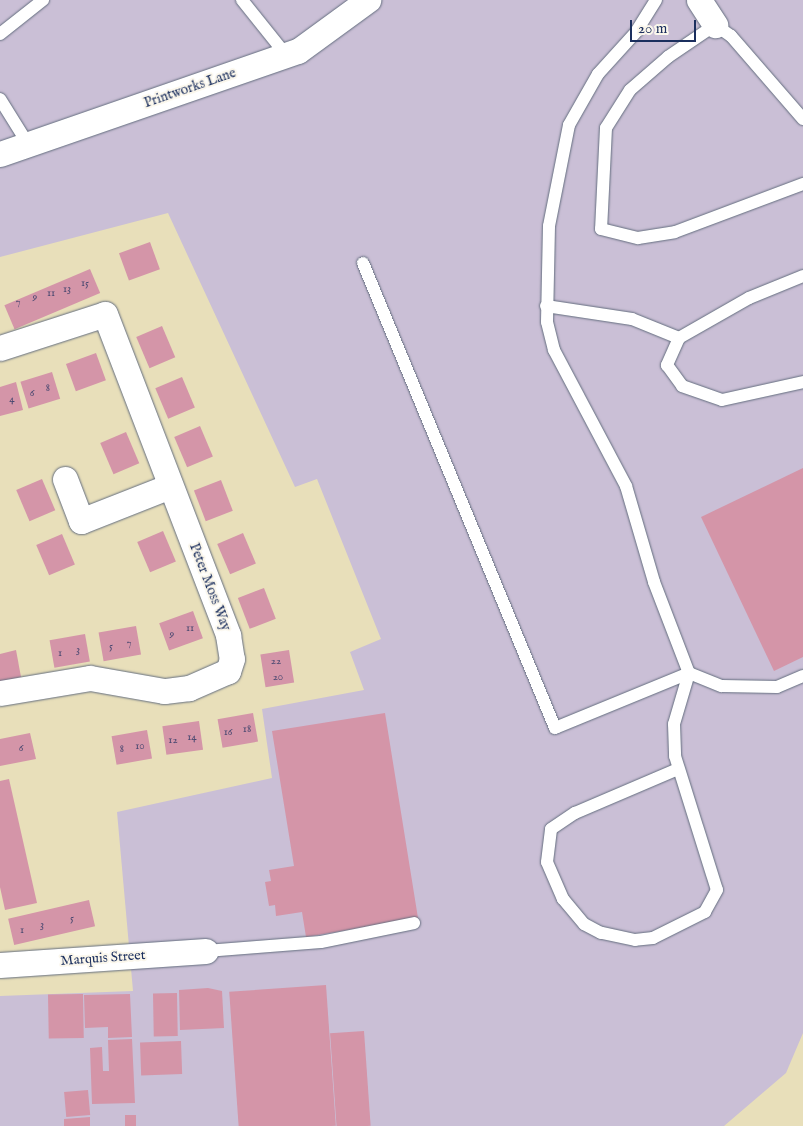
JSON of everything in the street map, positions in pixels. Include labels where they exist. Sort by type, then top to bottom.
[{"type":"street","name":"Printworks Lane","points":[[0,154],[286,55],[368,0]]},
{"type":"street","points":[[699,0],[716,25]]},
{"type":"street","name":"Peter Moss Way","points":[[0,348],[105,314],[228,635],[228,671],[197,686],[164,691],[90,678],[0,692]]},
{"type":"street","points":[[65,479],[81,521],[170,486]]},
{"type":"street","name":"Marquis Street","points":[[0,965],[206,951]]},
{"type":"lane","points":[[0,34],[44,0]]},
{"type":"lane","points":[[242,0],[286,55]]},
{"type":"lane","points":[[656,0],[637,31],[598,74],[569,125],[553,193],[546,306],[554,350],[626,486],[654,582],[689,673],[674,724],[678,769],[716,878],[715,899],[705,912],[653,938],[635,940],[601,933],[584,924],[563,899],[547,862],[550,829],[575,813],[678,769]]},
{"type":"lane","points":[[803,119],[731,36],[716,25],[668,56],[630,90],[606,128],[601,229],[638,238],[675,232],[803,184]]},
{"type":"lane","points":[[0,99],[28,144]]},
{"type":"lane","points":[[363,263],[555,728],[689,673],[722,686],[777,687],[803,676]]},
{"type":"lane","points":[[803,276],[749,298],[679,338],[667,365],[682,386],[722,400],[803,382]]},
{"type":"lane","points":[[546,306],[632,319],[679,338]]},
{"type":"lane","points":[[206,951],[321,942],[414,923]]},
{"type":"shaded area","points":[[0,0],[803,0],[803,1033],[786,1073],[724,1126],[0,1126],[0,996],[133,991],[117,812],[272,778],[262,709],[364,690],[350,652],[381,639],[317,479],[295,487],[168,213],[0,257]]},
{"type":"building","points":[[150,242],[160,269],[129,281],[119,253]]},
{"type":"building","points":[[90,269],[100,293],[15,329],[4,305]]},
{"type":"building","points":[[162,326],[175,357],[150,368],[136,337]]},
{"type":"building","points":[[96,353],[106,380],[76,391],[66,364]]},
{"type":"building","points":[[52,372],[60,399],[29,408],[20,382]]},
{"type":"building","points":[[182,377],[195,407],[168,419],[155,388]]},
{"type":"building","points":[[16,382],[23,410],[0,416],[0,387]]},
{"type":"building","points":[[200,426],[213,456],[187,467],[174,437]]},
{"type":"building","points":[[126,432],[139,463],[114,474],[100,443]]},
{"type":"building","points":[[803,468],[803,657],[774,671],[701,517]]},
{"type":"building","points":[[42,479],[55,510],[30,521],[16,490]]},
{"type":"building","points":[[221,480],[233,511],[206,521],[194,490]]},
{"type":"building","points":[[163,531],[176,561],[150,572],[137,542]]},
{"type":"building","points":[[243,533],[256,563],[230,574],[217,544]]},
{"type":"building","points":[[62,534],[75,564],[49,575],[36,545]]},
{"type":"building","points":[[264,588],[276,619],[250,629],[238,598]]},
{"type":"building","points":[[193,611],[203,638],[169,651],[159,623]]},
{"type":"building","points":[[136,626],[141,655],[104,661],[99,633]]},
{"type":"building","points":[[85,634],[90,662],[54,668],[50,640]]},
{"type":"building","points":[[16,650],[21,677],[0,682],[0,654]]},
{"type":"building","points":[[289,650],[294,683],[266,687],[260,655]]},
{"type":"building","points":[[253,713],[258,742],[223,748],[218,719]]},
{"type":"building","points":[[385,713],[418,918],[306,937],[302,912],[276,916],[275,905],[269,906],[265,882],[271,881],[269,870],[294,866],[272,731]]},
{"type":"building","points":[[199,721],[203,750],[166,755],[162,726]]},
{"type":"building","points":[[147,730],[152,759],[117,765],[112,736]]},
{"type":"building","points":[[30,733],[36,759],[0,766],[0,739]]},
{"type":"building","points":[[9,779],[37,903],[5,910],[0,887],[0,781]]},
{"type":"building","points":[[89,900],[95,926],[14,945],[8,919]]},
{"type":"building","points":[[326,985],[336,1126],[239,1126],[229,992]]},
{"type":"building","points":[[208,988],[222,991],[224,1028],[180,1030],[179,990]]},
{"type":"building","points":[[153,993],[177,993],[178,1036],[154,1036]]},
{"type":"building","points":[[83,994],[84,1038],[49,1039],[48,995]]},
{"type":"building","points":[[130,994],[132,1037],[108,1038],[108,1027],[85,1028],[84,995]]},
{"type":"building","points":[[364,1031],[371,1126],[337,1126],[330,1033]]},
{"type":"building","points":[[132,1039],[135,1103],[92,1104],[90,1048],[102,1047],[103,1071],[109,1071],[108,1040]]},
{"type":"building","points":[[181,1041],[182,1074],[141,1075],[140,1042]]},
{"type":"building","points":[[88,1090],[90,1115],[66,1117],[64,1092]]},
{"type":"building","points":[[125,1115],[136,1115],[136,1126],[125,1126]]},
{"type":"building","points":[[90,1117],[90,1126],[64,1126],[64,1119]]}]
